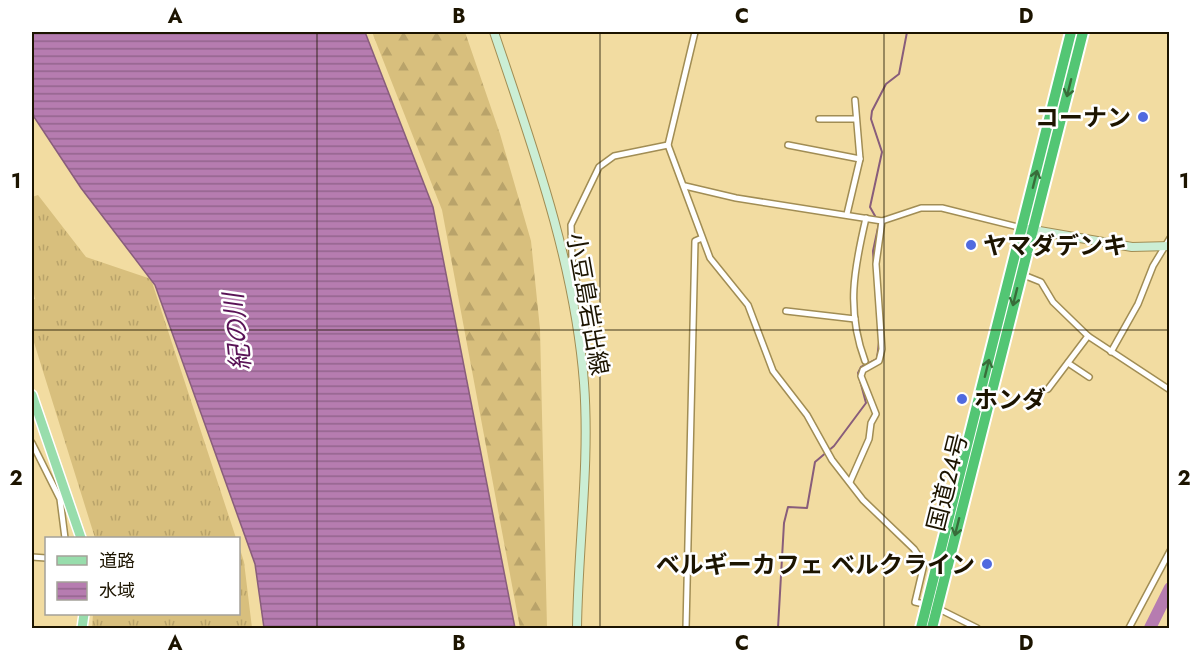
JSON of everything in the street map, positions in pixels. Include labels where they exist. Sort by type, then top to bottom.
[{"type":"highway","name":"国道24号","points":[[932,628],[932,606],[1027,229],[1071,32]]},
{"type":"highway","name":"国道24号","points":[[921,628],[932,606],[1021,274],[1027,229],[1083,32]]},
{"type":"main road","name":"小豆島岩出線","points":[[494,32],[525,124],[557,234],[579,340],[584,385],[584,455],[577,628]]},
{"type":"main road","points":[[1027,229],[1132,247],[1166,247]]},
{"type":"main road","points":[[32,395],[64,497],[81,537]]},
{"type":"street","points":[[695,32],[668,146],[685,186],[710,258],[747,305],[774,371],[807,415],[832,460],[863,500],[914,549],[924,564],[915,602],[932,606],[977,628]]},
{"type":"street","points":[[847,214],[860,159],[855,100]]},
{"type":"street","points":[[819,119],[856,119]]},
{"type":"street","points":[[788,145],[860,159]]},
{"type":"street","points":[[579,340],[587,337],[572,258],[571,225],[599,167],[614,156],[668,146]]},
{"type":"street","points":[[685,186],[736,198],[882,221],[921,208],[942,208],[1027,229]]},
{"type":"street","points":[[865,361],[856,337],[853,272],[866,218]]},
{"type":"street","points":[[850,482],[869,439],[871,423],[876,414],[861,376],[863,370],[879,361],[882,349],[876,264],[882,221]]},
{"type":"street","points":[[686,628],[695,242],[702,238]]},
{"type":"street","points":[[1111,352],[1138,304],[1170,238]]},
{"type":"street","points":[[1021,274],[1041,282],[1053,303],[1088,336],[1170,390]]},
{"type":"street","points":[[786,311],[855,319]]},
{"type":"street","points":[[1048,389],[1088,336]]},
{"type":"street","points":[[1068,363],[1089,377]]},
{"type":"street","points":[[32,443],[64,497],[65,537]]},
{"type":"street","points":[[1129,628],[1170,551]]},
{"type":"green space","points":[[372,32],[465,32],[500,134],[531,241],[540,329],[547,628],[520,628],[442,210]]},
{"type":"green space","points":[[38,195],[86,257],[151,279],[236,537],[95,537],[32,336],[32,300],[35,299],[32,284],[32,197]]},
{"type":"green space","points":[[240,549],[244,562],[252,628],[92,628],[93,615],[240,615]]},
{"type":"water","name":"紀の川","points":[[32,32],[365,32],[433,207],[515,628],[264,628],[255,564],[155,285],[81,188],[34,117],[32,109]]},
{"type":"waterway","points":[[876,298],[873,251],[879,223],[870,207],[882,152],[871,119],[872,111],[886,84],[899,74],[907,32]]},
{"type":"waterway","points":[[778,628],[784,523],[788,507],[807,508],[815,462],[834,446],[866,403],[858,373],[861,367],[877,359],[879,342]]},
{"type":"waterway","points":[[1150,628],[1170,588]]},
{"type":"place","name":"コーナン","points":[[1143,117]]},
{"type":"place","name":"ヤマダデンキ","points":[[971,245]]},
{"type":"place","name":"ホンダ","points":[[962,399]]},
{"type":"place","name":"ベルギーカフェ ベルクライン","points":[[987,564]]}]
